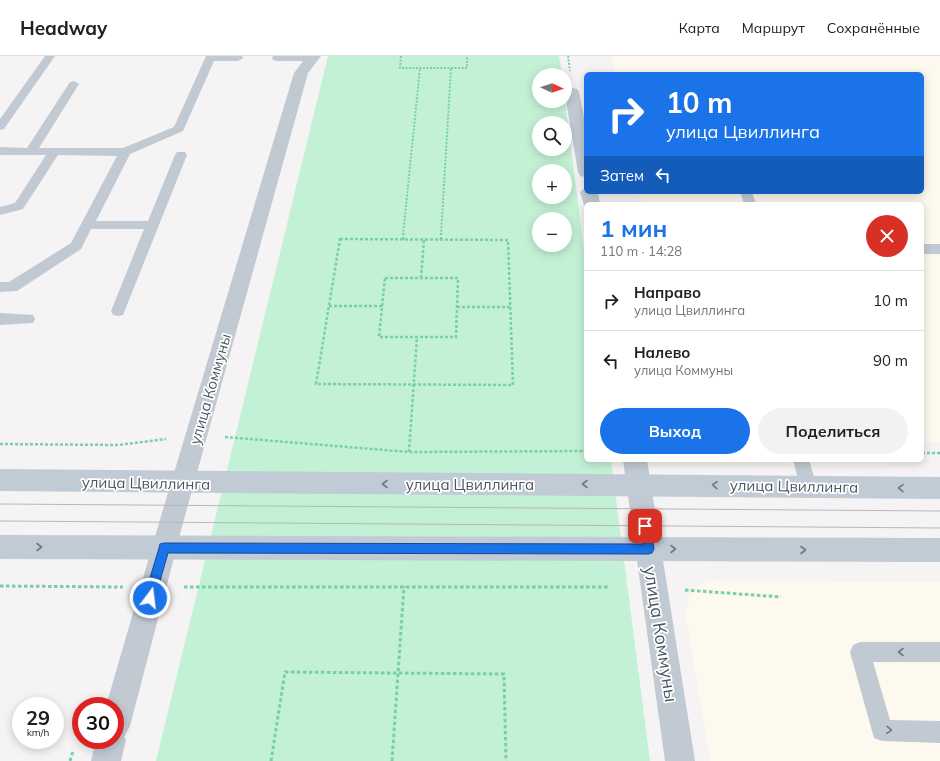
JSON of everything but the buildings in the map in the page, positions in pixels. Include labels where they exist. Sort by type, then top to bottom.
[{"type":"main road","name":"улица Цвиллинга","points":[[0,480],[182,484],[637,472],[808,487],[940,488]]},
{"type":"main road","points":[[0,547],[940,550]]},
{"type":"street","name":"улица Коммуны","points":[[123,697],[182,484],[301,73],[314,57]]},
{"type":"street","points":[[572,92],[584,161]]},
{"type":"street","name":"улица Коммуны","points":[[637,472],[680,761]]},
{"type":"street","points":[[106,761],[109,749]]},
{"type":"lane","points":[[0,127],[50,56]]},
{"type":"lane","points":[[0,151],[126,152],[179,129],[211,57],[238,58]]},
{"type":"lane","points":[[277,58],[314,57]]},
{"type":"lane","points":[[31,151],[74,84]]},
{"type":"lane","points":[[0,211],[19,206],[54,152]]},
{"type":"lane","points":[[0,287],[12,287],[76,246],[126,152]]},
{"type":"lane","points":[[118,311],[181,155]]},
{"type":"lane","points":[[87,225],[153,225]]},
{"type":"lane","points":[[924,249],[940,249]]},
{"type":"lane","points":[[0,319],[28,319]]},
{"type":"lane","points":[[801,462],[808,487]]},
{"type":"lane","points":[[940,652],[860,652],[882,730],[940,732]]},
{"type":"path","points":[[401,56],[400,68],[467,68],[467,56]]},
{"type":"path","points":[[403,240],[420,68]]},
{"type":"path","points":[[441,240],[451,68]]},
{"type":"path","points":[[340,239],[424,240],[508,240],[513,385],[316,384],[340,239]]},
{"type":"path","points":[[421,278],[424,240]]},
{"type":"path","points":[[385,278],[421,278],[458,278],[456,337],[379,337],[385,278]]},
{"type":"path","points":[[329,306],[382,306]]},
{"type":"path","points":[[457,307],[510,307]]},
{"type":"path","points":[[408,452],[417,337]]},
{"type":"path","points":[[0,444],[118,445],[196,435],[280,440],[408,452],[584,451]]},
{"type":"path","points":[[924,453],[940,452]]},
{"type":"path","points":[[0,586],[610,587]]},
{"type":"path","points":[[392,761],[404,586]]},
{"type":"path","points":[[678,589],[780,597]]},
{"type":"path","points":[[271,761],[285,672],[504,674],[506,761]]},
{"type":"shaded area","points":[[612,56],[940,56],[940,442],[924,442],[924,202],[641,202],[639,194],[924,194],[924,72],[615,72]]},
{"type":"shaded area","points":[[691,462],[888,462],[889,466]]},
{"type":"shaded area","points":[[707,580],[940,582],[940,761],[710,761],[685,613],[691,593]]},
{"type":"green space","points":[[328,56],[559,56],[561,68],[532,68],[532,108],[566,108],[567,116],[532,116],[532,156],[572,156],[584,249],[584,462],[611,462],[650,761],[156,761]]},
{"type":"tram line","points":[[0,504],[940,511]]},
{"type":"tram line","points":[[0,521],[940,528]]},
{"type":"route","points":[[150,598],[164,548],[649,549],[645,526]]}]
